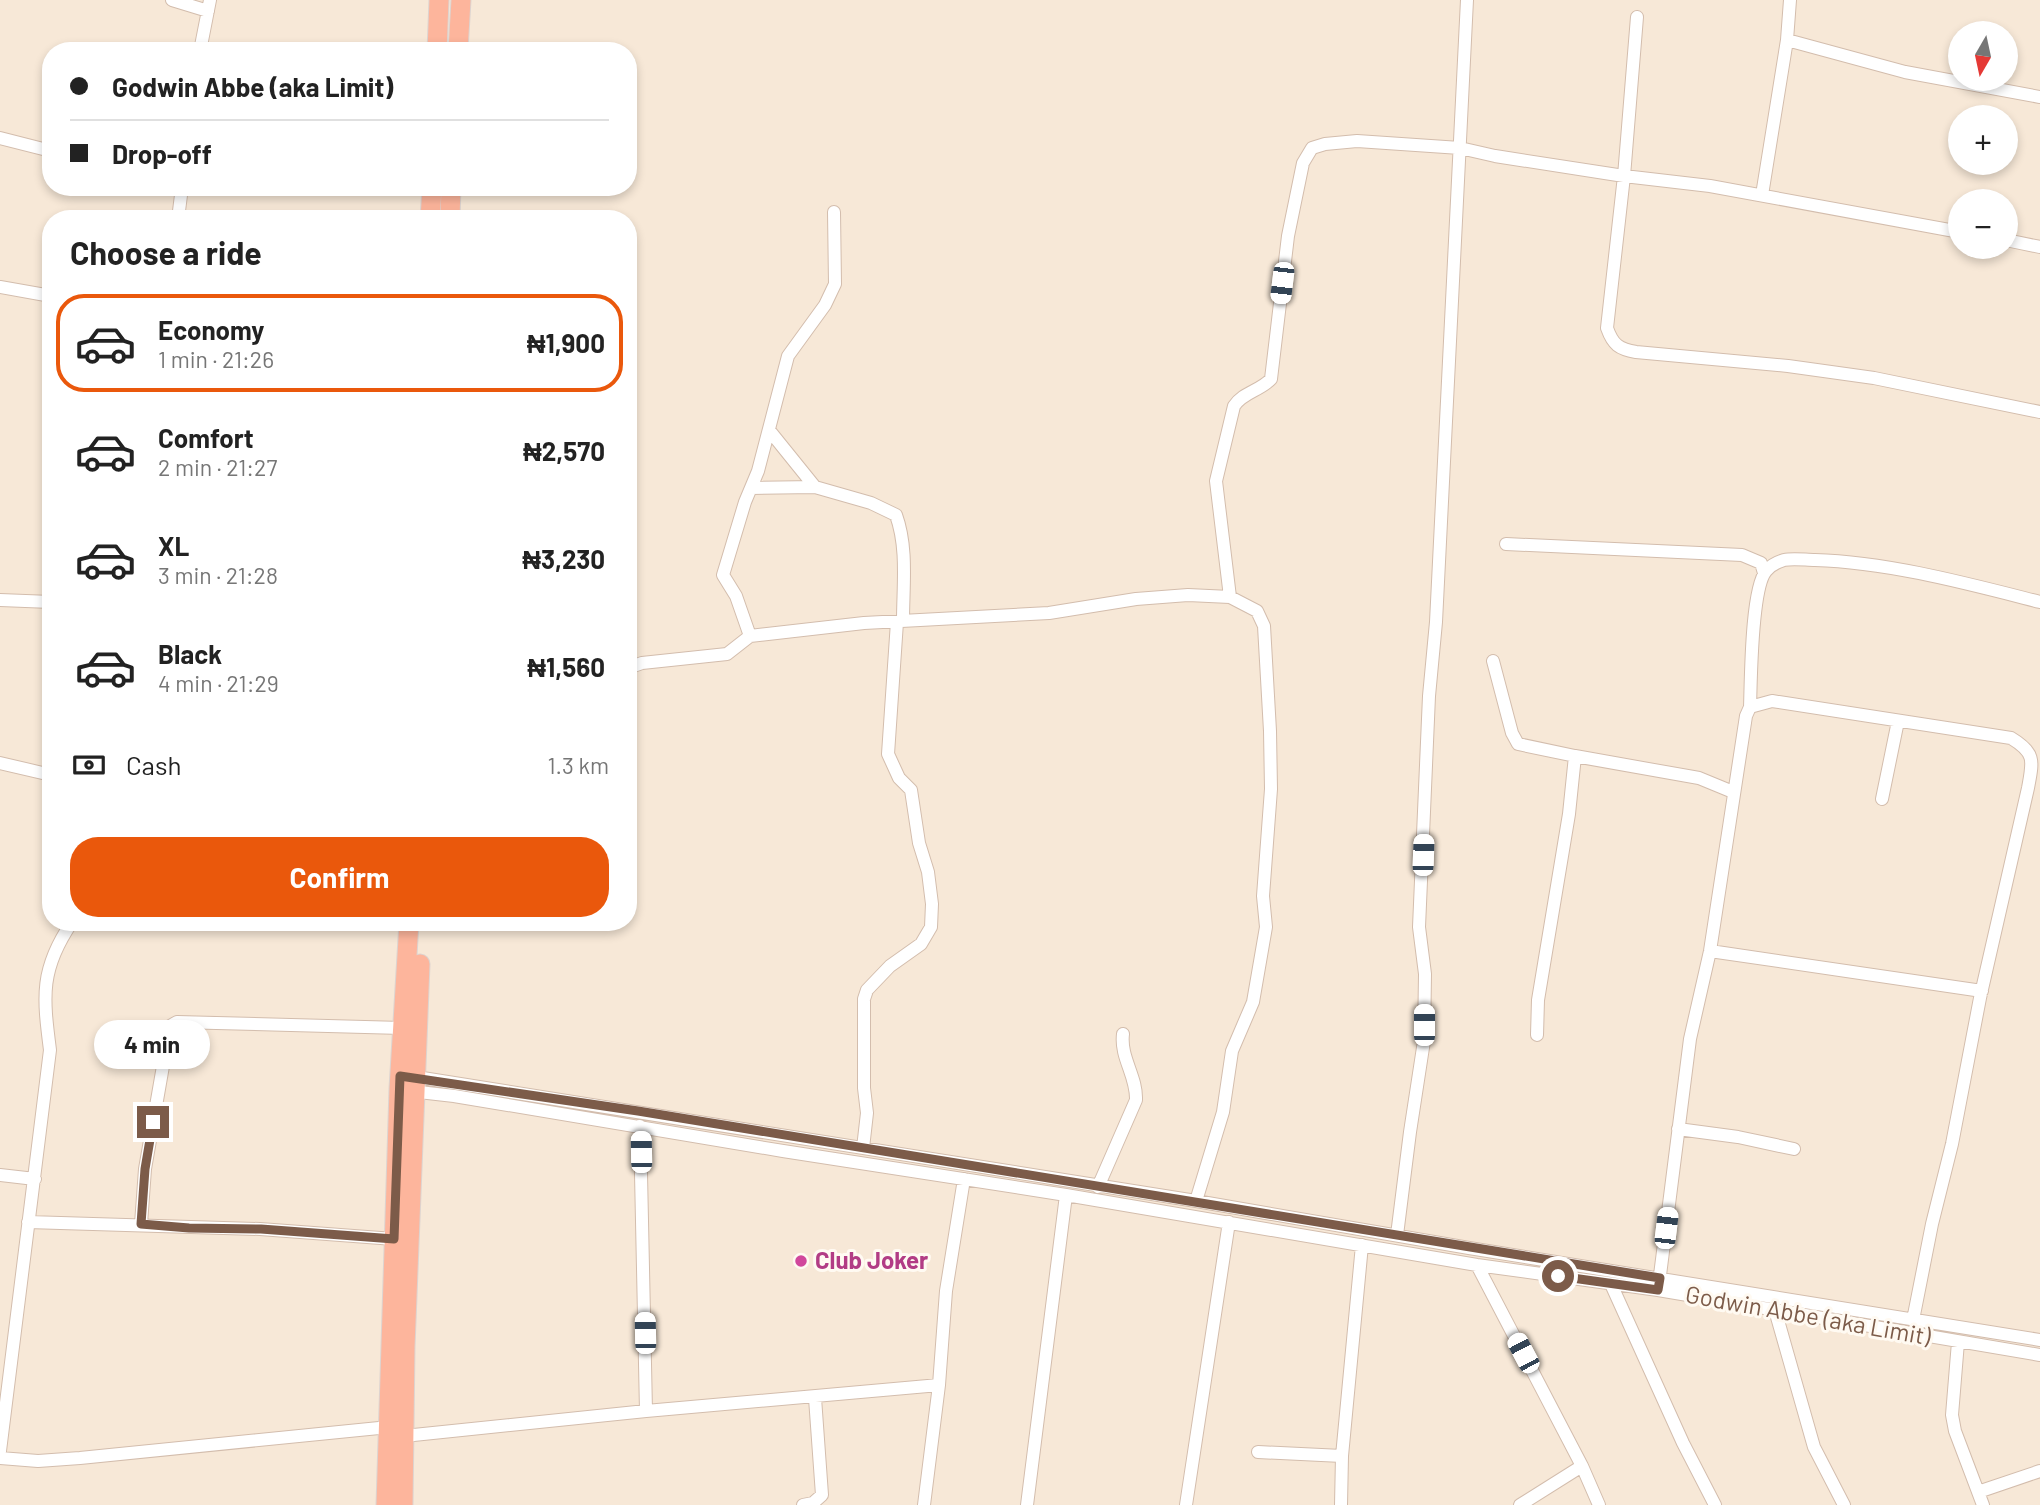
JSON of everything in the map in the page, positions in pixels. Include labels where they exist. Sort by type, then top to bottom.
[{"type":"highway","points":[[437,42],[439,0]]},
{"type":"highway","points":[[459,42],[461,0]]},
{"type":"highway","points":[[386,1505],[405,1347],[408,1083],[402,1028],[408,931]]},
{"type":"highway","points":[[403,1505],[396,1432],[394,1239],[421,931]]},
{"type":"street","points":[[172,0],[209,6],[202,42]]},
{"type":"street","points":[[1397,1235],[1424,1041],[1425,974],[1419,927],[1467,0]]},
{"type":"street","points":[[1762,195],[1787,40],[1790,0]]},
{"type":"street","points":[[1637,16],[1624,176],[1607,328],[1612,343],[1624,350],[1788,366],[1874,378],[2040,412]]},
{"type":"street","points":[[1787,40],[1905,72],[2040,97]]},
{"type":"street","points":[[0,138],[42,149]]},
{"type":"street","points":[[1230,597],[1216,481],[1234,406],[1240,397],[1265,386],[1271,379],[1287,236],[1304,163],[1312,148],[1357,141],[1460,148],[1495,156],[1762,195],[1948,230]]},
{"type":"street","points":[[750,636],[736,596],[723,575],[769,430],[772,409],[788,356],[825,305],[835,284],[834,212]]},
{"type":"street","points":[[2018,242],[2040,247]]},
{"type":"street","points":[[0,288],[42,295]]},
{"type":"street","points":[[769,430],[815,487]]},
{"type":"street","points":[[751,488],[815,487],[872,503],[896,515],[901,530],[903,546],[900,621],[888,754],[899,778],[911,790],[919,843],[928,872],[932,904],[931,927],[921,944],[890,966],[866,990],[864,1088],[867,1113],[863,1148]]},
{"type":"street","points":[[1506,544],[1742,555],[1761,563],[1764,573],[1753,626],[1750,707],[1746,716],[1733,792],[1710,951],[1690,1039],[1659,1284]]},
{"type":"street","points":[[1764,573],[1771,566],[1786,559],[1846,561],[1977,586],[2040,602]]},
{"type":"street","points":[[637,665],[727,654],[750,636],[900,621],[1049,613],[1136,599],[1188,595],[1230,597],[1257,611],[1264,626],[1271,789],[1263,895],[1266,927],[1253,1002],[1233,1051],[1223,1112],[1196,1201]]},
{"type":"street","points":[[0,600],[42,602]]},
{"type":"street","points":[[1493,661],[1512,733],[1518,744],[1699,778],[1733,792]]},
{"type":"street","points":[[1750,707],[1772,701],[2011,738],[2023,745],[2030,754],[2032,762],[2028,788],[1913,1320]]},
{"type":"street","points":[[1882,799],[1898,721]]},
{"type":"street","points":[[1537,1035],[1538,999],[1576,756]]},
{"type":"street","points":[[0,764],[42,773]]},
{"type":"street","points":[[0,1451],[50,1049],[44,999],[46,982],[52,956],[67,931]]},
{"type":"street","points":[[1710,951],[1982,991]]},
{"type":"street","points":[[141,1224],[145,1169],[170,1026],[177,1022],[402,1028]]},
{"type":"street","points":[[1098,1187],[1136,1100],[1137,1086],[1121,1048],[1123,1034]]},
{"type":"street","name":"Godwin Abbe (aka Limit)","points":[[408,1083],[456,1085],[638,1111],[1196,1201],[1507,1254],[1774,1310],[2040,1355]]},
{"type":"street","name":"Godwin Abbe (aka Limit)","points":[[408,1083],[454,1096],[964,1178],[1477,1265],[1611,1284],[1659,1284],[2040,1340]]},
{"type":"street","points":[[640,1126],[646,1411]]},
{"type":"street","points":[[1678,1129],[1738,1137],[1794,1149]]},
{"type":"street","points":[[0,1175],[35,1179]]},
{"type":"street","points":[[924,1505],[939,1385],[946,1291],[964,1178]]},
{"type":"street","points":[[1027,1505],[1066,1195]]},
{"type":"street","points":[[28,1222],[261,1229],[394,1239]]},
{"type":"street","points":[[1186,1505],[1229,1222]]},
{"type":"street","points":[[1341,1505],[1342,1456],[1362,1245]]},
{"type":"street","points":[[1505,1268],[1507,1254]]},
{"type":"street","points":[[1477,1265],[1600,1505]]},
{"type":"street","points":[[1611,1284],[1683,1443],[1715,1505]]},
{"type":"street","points":[[1774,1310],[1814,1447],[1844,1505]]},
{"type":"street","points":[[1958,1342],[1952,1415],[1955,1431],[1983,1505]]},
{"type":"street","points":[[0,1458],[38,1461],[80,1458],[815,1398],[939,1385]]},
{"type":"street","points":[[803,1505],[813,1503],[822,1495],[815,1398]]},
{"type":"street","points":[[1258,1452],[1342,1456]]},
{"type":"street","points":[[1520,1505],[1582,1466]]},
{"type":"street","points":[[1978,1492],[2040,1471]]},
{"type":"shaded area","points":[[0,0],[2040,0],[2040,1505],[0,1505]]},
{"type":"place","name":"Club Joker","points":[[801,1261]]},
{"type":"route","points":[[153,1122],[145,1169],[141,1224],[261,1229],[394,1239],[400,1076],[638,1111],[1660,1278],[1658,1290],[1558,1276]]}]
